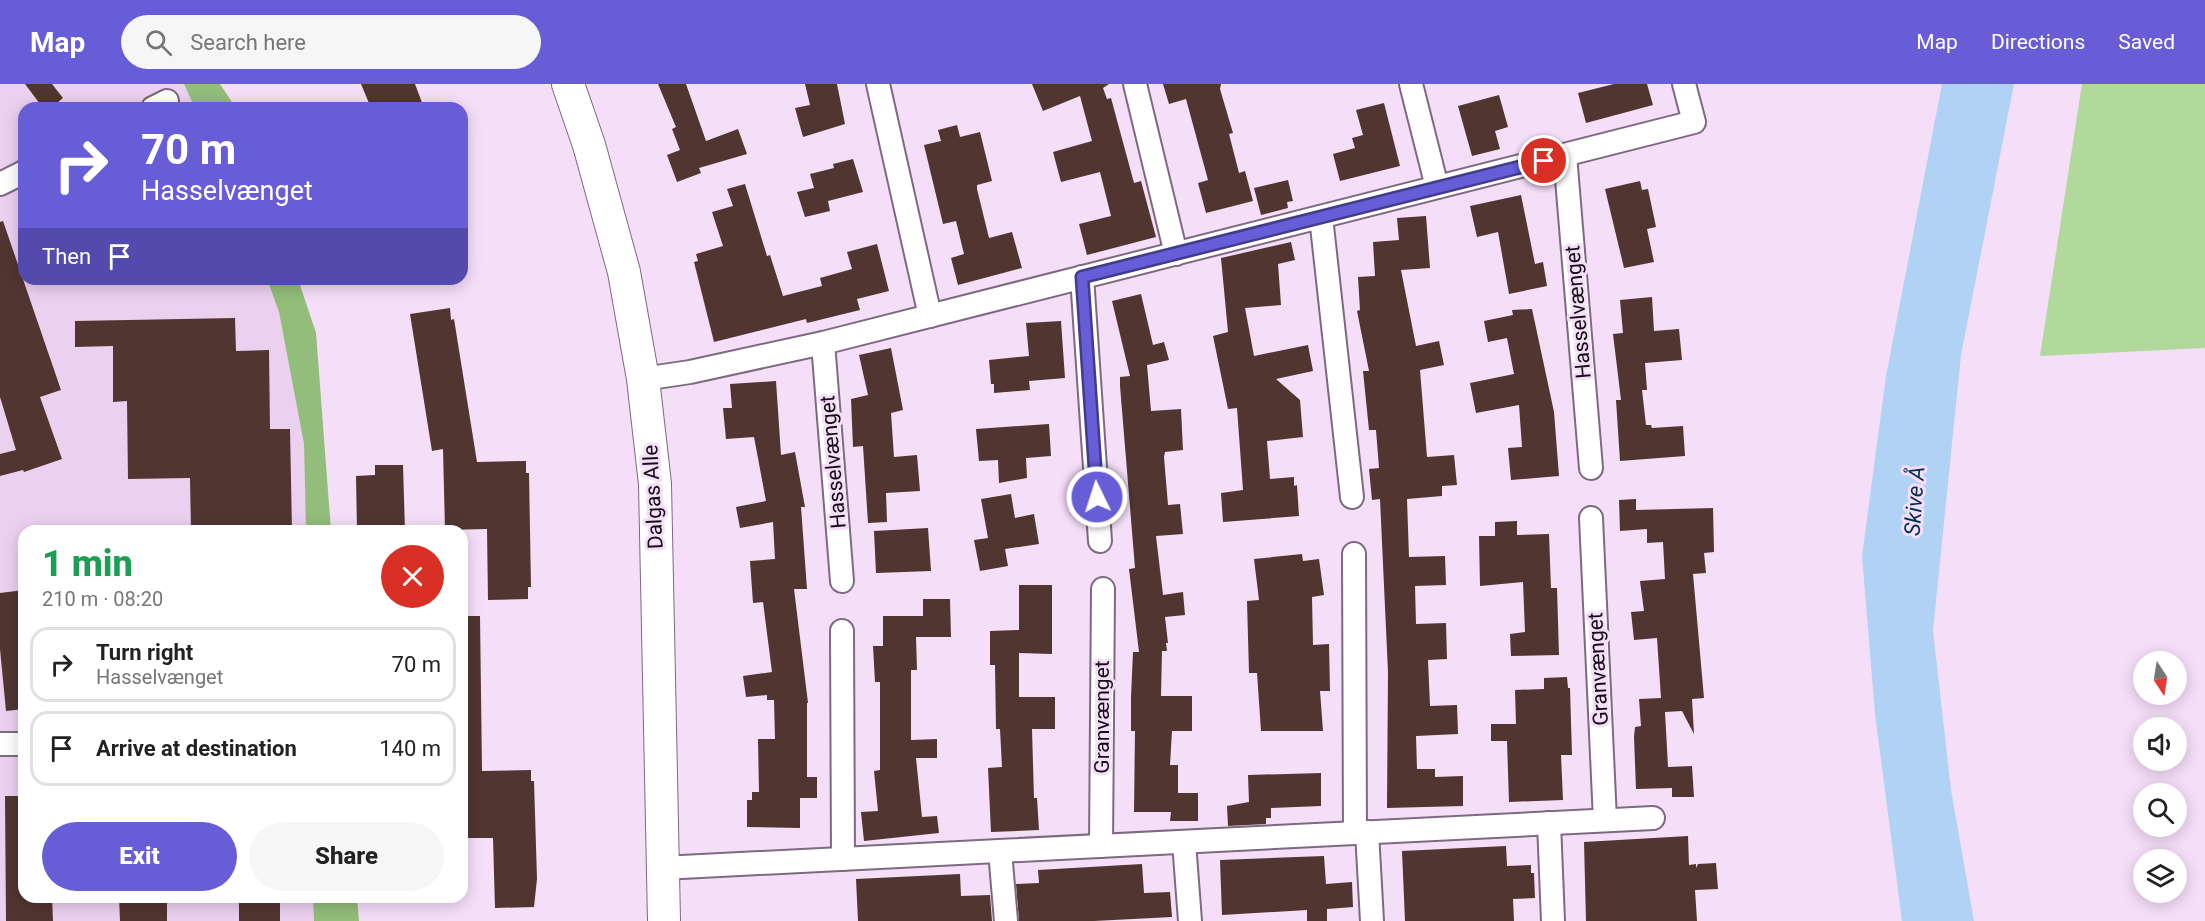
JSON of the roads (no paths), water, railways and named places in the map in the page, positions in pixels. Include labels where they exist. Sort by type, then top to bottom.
[{"type":"street","name":"Dalgas Alle","points":[[568,84],[589,145],[624,272],[643,379],[655,484],[664,921]]},
{"type":"street","points":[[878,84],[930,316]]},
{"type":"street","points":[[1135,84],[1176,254]]},
{"type":"street","points":[[1411,84],[1437,188]]},
{"type":"street","points":[[643,379],[690,372],[823,343],[1694,122],[1684,84]]},
{"type":"street","name":"Hasselvænget","points":[[1565,155],[1591,468]]},
{"type":"street","points":[[0,184],[18,175]]},
{"type":"street","points":[[1321,217],[1352,498]]},
{"type":"street","points":[[1082,277],[1100,541]]},
{"type":"street","name":"Hasselvænget","points":[[823,343],[842,581]]},
{"type":"street","name":"Granvænget","points":[[1591,518],[1605,820]]},
{"type":"street","points":[[1354,554],[1361,833],[1372,921]]},
{"type":"street","name":"Granvænget","points":[[1101,846],[1103,589]]},
{"type":"street","points":[[842,631],[843,859]]},
{"type":"street","points":[[0,744],[18,744]]},
{"type":"street","points":[[662,868],[1653,818]]},
{"type":"street","points":[[1549,823],[1553,921]]},
{"type":"street","points":[[1184,842],[1190,921]]},
{"type":"street","points":[[1000,851],[1006,921]]},
{"type":"water","name":"Skive Å","points":[[1942,84],[2014,84],[1961,355],[1933,631],[1951,790],[1974,921],[1902,921],[1875,714],[1862,556],[1886,376]]}]
